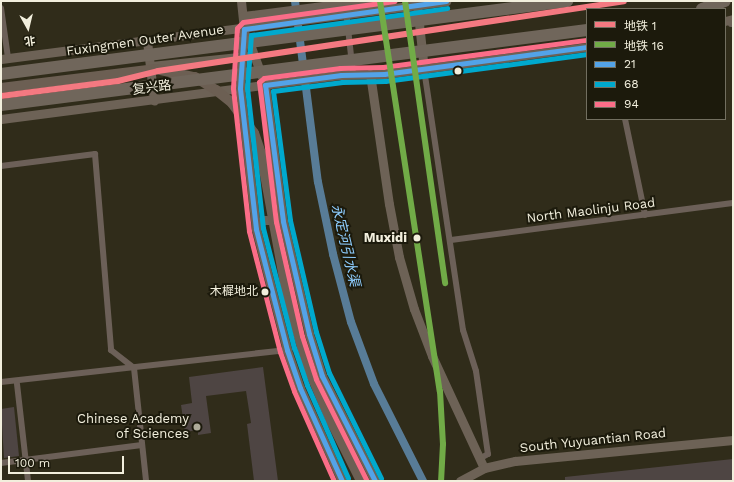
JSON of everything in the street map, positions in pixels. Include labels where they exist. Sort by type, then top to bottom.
[{"type":"highway","name":"Fuxingmen Outer Avenue","points":[[1,74],[246,41],[567,1]]},
{"type":"highway","points":[[705,8],[725,1]]},
{"type":"highway","points":[[1,105],[249,72],[586,30]]},
{"type":"main road","points":[[1,88],[156,69],[195,77],[232,103],[254,133],[261,153],[288,300],[308,367],[330,419],[361,481]]},
{"type":"street","points":[[241,1],[244,29],[240,88],[256,229],[287,350],[300,388],[342,481]]},
{"type":"street","points":[[1,8],[5,59],[277,25],[446,1]]},
{"type":"street","points":[[243,16],[346,2],[417,5]]},
{"type":"street","points":[[346,2],[346,15],[353,74],[424,69],[586,47]]},
{"type":"street","points":[[417,5],[424,69],[451,240],[463,330],[476,371],[488,454],[479,459]]},
{"type":"street","points":[[244,29],[260,14]]},
{"type":"street","points":[[244,29],[265,85],[283,221],[310,334],[322,376],[375,481]]},
{"type":"street","points":[[147,41],[154,100]]},
{"type":"street","points":[[150,67],[253,55]]},
{"type":"street","name":"复兴路","points":[[1,119],[154,100],[341,74],[353,74]]},
{"type":"street","points":[[370,74],[399,257],[414,308],[432,356],[484,468]]},
{"type":"street","points":[[626,120],[645,215]]},
{"type":"street","points":[[1,166],[95,154],[111,350],[134,368],[146,481]]},
{"type":"street","name":"North Maolinju Road","points":[[451,240],[733,203]]},
{"type":"street","points":[[256,229],[263,220],[274,218],[283,221]]},
{"type":"street","points":[[1,382],[287,350]]},
{"type":"street","points":[[300,388],[322,376]]},
{"type":"street","points":[[17,384],[28,481]]},
{"type":"street","name":"South Yuyuantian Road","points":[[463,480],[484,468],[515,462],[733,440]]},
{"type":"street","points":[[1,463],[142,445]]},
{"type":"building","name":"Chinese Academy of Sciences","points":[[263,367],[278,481],[254,481],[247,424],[251,423],[246,391],[206,396],[211,433],[198,435],[198,430],[185,432],[181,405],[192,403],[189,377]]},
{"type":"building","points":[[14,407],[19,456],[4,458],[1,409]]},
{"type":"building","points":[[733,459],[733,481],[565,481],[565,477]]},
{"type":"waterway","name":"永定河引水渠","points":[[295,1],[318,182],[333,254],[351,322],[374,384],[423,481]]},
{"type":"metro line","name":"16","points":[[380,1],[440,391],[443,444],[441,481]]},
{"type":"metro line","name":"16","points":[[405,1],[445,283]]},
{"type":"metro line","name":"1","points":[[1,96],[118,81],[158,71],[624,1]]},
{"type":"transit line","name":"94","points":[[334,481],[294,391],[280,352],[249,231],[233,88],[237,28],[243,22],[395,1]]},
{"type":"transit line","name":"21","points":[[342,481],[300,388],[287,350],[256,229],[240,88],[244,29],[446,1]]},
{"type":"transit line","name":"68","points":[[348,478],[307,385],[294,348],[263,228],[247,88],[251,35],[447,8]]},
{"type":"transit line","name":"94","points":[[367,481],[316,379],[302,336],[276,222],[259,82],[264,78],[340,68],[383,67],[586,40]]},
{"type":"transit line","name":"21","points":[[375,481],[322,376],[309,334],[283,221],[265,85],[341,75],[384,74],[586,47]]},
{"type":"transit line","name":"68","points":[[381,478],[329,373],[316,332],[290,220],[273,91],[342,82],[385,81],[586,54]]},
{"type":"place","name":"Muxidi","points":[[417,238]]},
{"type":"place","name":"木樨地北","points":[[265,292]]},
{"type":"place","name":"Chinese Academy of Sciences","points":[[197,427]]}]
